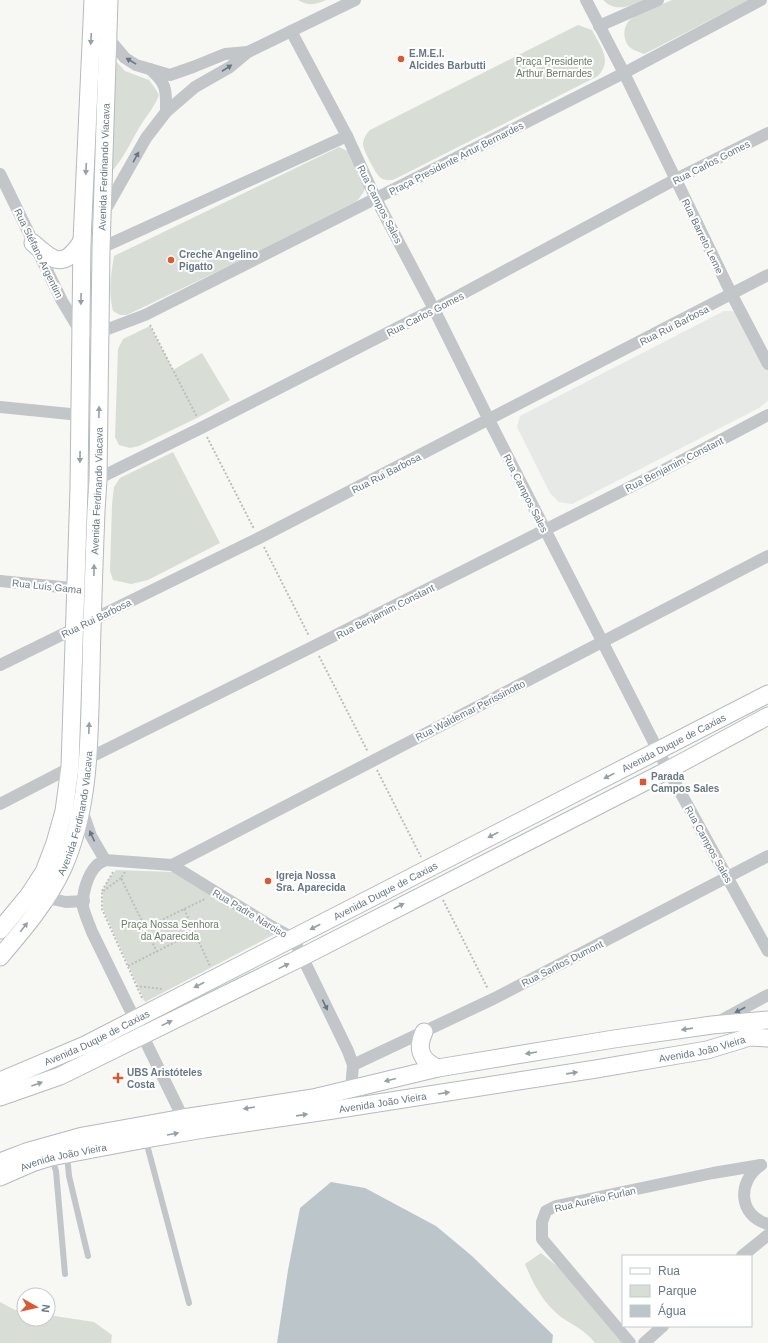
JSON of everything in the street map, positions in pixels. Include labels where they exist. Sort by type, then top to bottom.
[{"type":"street","name":"Avenida Ferdinando Viacava","points":[[0,930],[29,895],[44,872],[55,843],[64,811],[70,767],[76,628],[82,241],[93,0]]},
{"type":"street","name":"Avenida Ferdinando Viacava","points":[[0,957],[47,898],[63,869],[75,837],[82,810],[88,758],[98,480],[101,248],[109,0]]},
{"type":"street","points":[[102,215],[146,138],[166,112],[196,86],[230,66],[248,52],[354,0]]},
{"type":"street","name":"Rua Barreto Leme","points":[[586,0],[624,73],[732,295],[768,364]]},
{"type":"street","points":[[599,26],[658,0]]},
{"type":"street","name":"Praça Presidente Artur Bernardes","points":[[80,332],[100,332],[144,315],[624,73],[761,0]]},
{"type":"street","name":"Rua Campos Sales","points":[[291,32],[347,136],[376,199],[434,309],[668,770],[768,951]]},
{"type":"street","points":[[108,38],[125,58],[136,65],[170,75],[225,54],[248,52]]},
{"type":"street","points":[[149,68],[160,77],[164,84],[166,92],[166,112]]},
{"type":"street","name":"Rua Carlos Gomes","points":[[79,488],[98,480],[434,309],[676,179],[768,133]]},
{"type":"street","points":[[101,248],[347,136]]},
{"type":"street","name":"Rua Stéfano Argentim","points":[[0,174],[62,301],[80,332]]},
{"type":"street","points":[[33,243],[52,259],[59,260],[70,256],[77,250],[82,241]]},
{"type":"street","name":"Rua Rui Barbosa","points":[[0,665],[259,538],[732,295],[768,275]]},
{"type":"street","points":[[0,407],[80,415]]},
{"type":"street","name":"Rua Benjamim Constant","points":[[0,804],[70,767],[321,643],[658,473],[768,415]]},
{"type":"street","name":"Rua Waldemar Perissinotto","points":[[172,865],[768,556]]},
{"type":"street","name":"Rua Luís Gama","points":[[0,581],[94,590]]},
{"type":"street","name":"Avenida Duque de Caxias","points":[[0,1081],[84,1045],[768,694]]},
{"type":"street","name":"Avenida Duque de Caxias","points":[[0,1097],[60,1076],[302,957],[668,770],[768,716]]},
{"type":"street","points":[[82,810],[91,836],[105,860],[97,865],[88,876],[85,889],[84,907],[92,932],[183,1118]]},
{"type":"street","name":"Rua Santos Dumont","points":[[353,1065],[493,998],[768,856]]},
{"type":"street","name":"Rua Padre Narciso","points":[[105,860],[172,865],[293,938],[348,1051],[353,1065],[352,1089]]},
{"type":"street","points":[[47,898],[66,902],[84,901]]},
{"type":"street","points":[[712,1025],[768,995]]},
{"type":"street","name":"Avenida João Vieira","points":[[0,1162],[26,1152],[83,1136],[183,1118],[313,1098],[438,1068],[712,1025],[768,1020]]},
{"type":"street","points":[[424,1032],[419,1046],[421,1053],[430,1065],[438,1068]]},
{"type":"street","name":"Avenida João Vieira","points":[[0,1177],[32,1163],[59,1155],[146,1139],[596,1069],[707,1050],[750,1037],[768,1038]]},
{"type":"street","points":[[753,1246],[765,1223],[754,1217],[748,1210],[744,1201],[744,1191],[749,1175],[754,1169],[764,1164]]},
{"type":"street","name":"Rua Aurélio Furlan","points":[[630,1343],[542,1239],[542,1222],[546,1211],[556,1206],[713,1173],[764,1164]]},
{"type":"street","name":"Rua Aurélio Furlan","points":[[713,1173],[746,1182]]},
{"type":"street","points":[[743,1255],[768,1235]]},
{"type":"street","points":[[644,1343],[663,1327]]},
{"type":"lane","points":[[146,1139],[147,1150],[188,1303]]},
{"type":"lane","points":[[59,1155],[69,1176],[88,1256]]},
{"type":"lane","points":[[59,1155],[56,1171],[65,1274]]},
{"type":"path","points":[[115,869],[107,880],[102,892],[102,909],[144,1003]]},
{"type":"path","points":[[102,892],[121,878],[126,870]]},
{"type":"path","points":[[121,878],[157,952]]},
{"type":"path","points":[[145,928],[209,897]]},
{"type":"path","points":[[184,909],[211,968]]},
{"type":"path","points":[[128,966],[195,932]]},
{"type":"path","points":[[136,986],[164,989]]},
{"type":"shaded area","points":[[724,311],[732,311],[741,314],[768,366],[768,401],[759,408],[572,504],[559,502],[550,493],[517,427],[520,416]]},
{"type":"green space","points":[[298,0],[326,0],[312,4]]},
{"type":"green space","points":[[603,0],[644,0],[628,6],[618,7],[608,4]]},
{"type":"green space","points":[[672,0],[749,0],[644,54],[632,49],[626,42],[624,34],[628,22],[640,14]]},
{"type":"green space","name":"Praça Presidente Arthur Bernardes","points":[[578,25],[592,30],[604,53],[605,64],[598,76],[393,180],[384,180],[376,172],[370,163],[363,145],[365,137],[370,130]]},
{"type":"green space","points":[[111,56],[125,71],[149,80],[159,95],[123,157],[110,173]]},
{"type":"green space","points":[[339,147],[352,153],[368,182],[357,201],[231,265],[127,315],[120,315],[113,311],[110,290],[114,256]]},
{"type":"green space","points":[[150,326],[173,370],[202,353],[230,400],[139,446],[130,448],[119,445],[115,437],[118,349],[123,339]]},
{"type":"green space","points":[[173,452],[220,543],[148,580],[131,584],[113,580],[110,571],[114,487],[120,478]]},
{"type":"green space","name":"Praça Nossa Senhora da Aparecida","points":[[116,870],[173,872],[277,933],[145,1002],[103,909],[103,892],[108,880]]},
{"type":"green space","points":[[541,1253],[586,1290],[624,1343],[595,1343],[583,1332],[554,1311],[535,1286],[525,1264]]},
{"type":"green space","points":[[0,1302],[16,1310],[16,1327],[56,1327],[56,1316],[94,1322],[112,1335],[111,1343],[0,1343]]},
{"type":"water","points":[[331,1182],[365,1188],[436,1226],[472,1256],[553,1335],[552,1343],[277,1343],[288,1270],[300,1208]]},
{"type":"place","name":"E.M.E.I. Alcides Barbutti","points":[[401,59]]},
{"type":"place","name":"Creche Angelino Pigatto","points":[[171,260]]},
{"type":"place","name":"Parada Campos Sales","points":[[643,782]]},
{"type":"place","name":"Igreja Nossa Sra. Aparecida","points":[[268,881]]},
{"type":"place","name":"UBS Aristóteles Costa","points":[[118,1078]]}]
